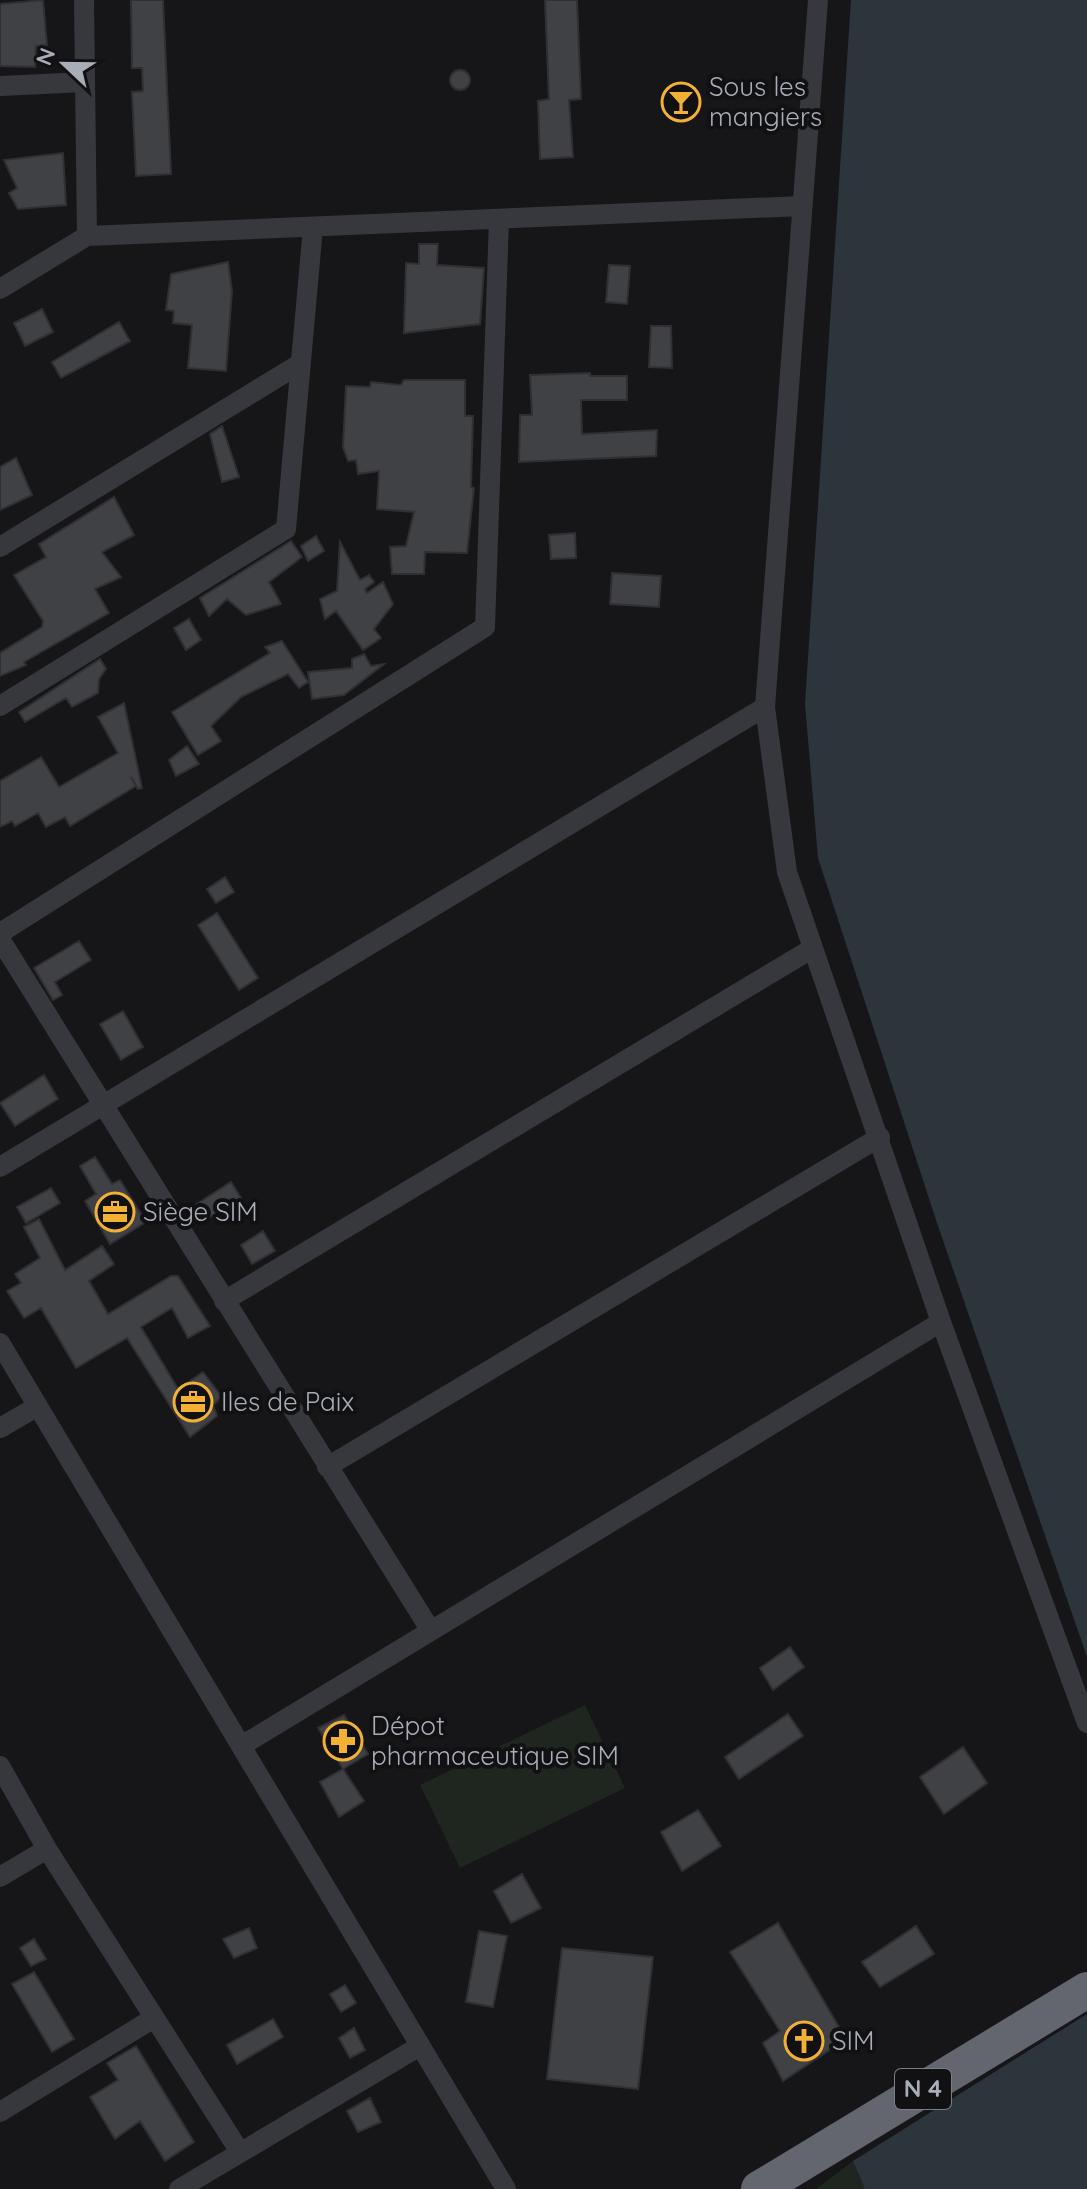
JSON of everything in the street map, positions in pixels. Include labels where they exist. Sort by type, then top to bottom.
[{"type":"highway","name":"N 4","points":[[759,2189],[1087,1990]]},
{"type":"street","points":[[84,0],[87,236]]},
{"type":"street","points":[[818,0],[765,707],[787,872],[941,1322],[1087,1723]]},
{"type":"street","points":[[0,86],[85,82]]},
{"type":"street","points":[[0,289],[87,236],[802,206]]},
{"type":"street","points":[[431,1631],[101,1106],[0,936],[485,627],[499,219]]},
{"type":"street","points":[[0,706],[286,529],[313,227]]},
{"type":"street","points":[[0,547],[301,363]]},
{"type":"street","points":[[0,1167],[765,707]]},
{"type":"street","points":[[224,1301],[813,948]]},
{"type":"street","points":[[327,1467],[880,1137]]},
{"type":"street","points":[[241,1746],[941,1322]]},
{"type":"street","points":[[0,1343],[506,2189]]},
{"type":"street","points":[[0,1428],[38,1406]]},
{"type":"street","points":[[0,1766],[47,1849],[240,2152]]},
{"type":"street","points":[[0,1877],[47,1849]]},
{"type":"street","points":[[0,2112],[154,2018]]},
{"type":"street","points":[[179,2189],[420,2046]]},
{"type":"shaded area","points":[[851,0],[1087,0],[1087,1657],[937,1223],[818,858],[805,704]]},
{"type":"shaded area","points":[[585,1705],[625,1788],[460,1868],[420,1785]]},
{"type":"shaded area","points":[[1087,2014],[1087,2189],[865,2189],[853,2161]]},
{"type":"shaded area","points":[[853,2161],[865,2189],[816,2189]]},
{"type":"building","points":[[43,0],[47,45],[36,46],[35,67],[0,66],[0,4]]},
{"type":"building","points":[[131,0],[163,0],[171,174],[136,176],[132,92],[143,91],[142,68],[132,68]]},
{"type":"building","points":[[545,0],[577,0],[581,99],[569,100],[573,157],[540,159],[538,101],[549,99]]},
{"type":"building","points":[[456,70],[464,70],[470,80],[464,90],[456,90],[450,84],[450,76]]},
{"type":"building","points":[[63,153],[66,205],[18,209],[9,193],[17,188],[4,160]]},
{"type":"building","points":[[419,244],[438,244],[437,265],[484,268],[480,324],[404,333],[406,263],[419,264]]},
{"type":"building","points":[[228,262],[232,291],[226,371],[188,368],[192,325],[173,323],[174,311],[166,310],[171,274]]},
{"type":"building","points":[[609,265],[630,266],[627,304],[606,302]]},
{"type":"building","points":[[42,309],[53,332],[25,346],[14,323]]},
{"type":"building","points":[[119,322],[130,341],[61,378],[52,362]]},
{"type":"building","points":[[651,326],[671,326],[672,368],[649,367]]},
{"type":"building","points":[[590,373],[590,376],[627,376],[627,400],[581,400],[582,434],[657,430],[656,456],[519,462],[520,415],[532,415],[530,375]]},
{"type":"building","points":[[404,380],[465,380],[465,416],[473,416],[471,487],[474,488],[467,553],[425,552],[424,574],[392,574],[390,547],[406,546],[414,512],[377,509],[379,471],[358,474],[356,460],[348,461],[343,447],[346,386],[370,387],[371,382],[401,385]]},
{"type":"building","points":[[222,426],[239,477],[222,482],[210,434]]},
{"type":"building","points":[[16,458],[32,495],[0,510],[0,467]]},
{"type":"building","points":[[114,497],[134,535],[102,552],[121,577],[95,589],[109,613],[24,662],[26,665],[0,676],[0,653],[42,627],[43,621],[14,575],[46,557],[39,544]]},
{"type":"building","points":[[575,533],[576,558],[551,559],[549,535]]},
{"type":"building","points":[[316,536],[324,551],[308,561],[301,546]]},
{"type":"building","points":[[291,541],[302,557],[269,582],[281,604],[246,615],[227,599],[209,616],[200,598]]},
{"type":"building","points":[[340,542],[360,580],[369,575],[374,582],[365,589],[367,593],[383,582],[393,604],[374,629],[381,638],[363,650],[336,611],[325,619],[320,599],[337,591]]},
{"type":"building","points":[[612,573],[661,576],[659,607],[610,604]]},
{"type":"building","points":[[189,619],[201,640],[186,650],[174,628]]},
{"type":"building","points":[[282,641],[308,682],[299,688],[288,674],[241,697],[211,726],[221,741],[198,755],[172,712],[270,653],[265,647]]},
{"type":"building","points":[[364,654],[371,666],[384,664],[344,695],[312,699],[308,672],[352,668],[352,659]]},
{"type":"building","points":[[100,659],[106,669],[99,679],[98,693],[72,707],[66,698],[25,722],[19,712]]},
{"type":"building","points":[[124,703],[142,788],[138,789],[131,777],[136,786],[70,826],[65,817],[46,827],[38,813],[15,826],[12,821],[0,827],[0,781],[41,757],[59,787],[118,753],[98,717]]},
{"type":"building","points":[[187,746],[199,764],[176,776],[169,760]]},
{"type":"building","points":[[225,877],[234,892],[216,903],[207,889]]},
{"type":"building","points":[[217,913],[258,978],[239,990],[198,925]]},
{"type":"building","points":[[79,941],[91,960],[55,982],[62,995],[53,1000],[34,968]]},
{"type":"building","points":[[123,1011],[143,1047],[121,1060],[100,1024]]},
{"type":"building","points":[[44,1075],[58,1099],[15,1126],[0,1103]]},
{"type":"building","name":"Siège SIM","points":[[95,1157],[112,1184],[120,1180],[146,1222],[110,1244],[85,1201],[96,1194],[80,1166]]},
{"type":"building","points":[[231,1182],[241,1198],[201,1223],[192,1207]]},
{"type":"building","points":[[51,1188],[60,1203],[26,1223],[17,1207]]},
{"type":"building","points":[[39,1219],[65,1270],[102,1246],[114,1264],[89,1281],[108,1314],[171,1276],[178,1276],[210,1326],[188,1338],[172,1308],[141,1327],[178,1389],[203,1372],[222,1397],[213,1405],[217,1416],[190,1437],[127,1338],[76,1368],[41,1308],[24,1318],[7,1291],[21,1283],[15,1274],[40,1258],[24,1227]]},
{"type":"building","points":[[263,1231],[275,1251],[252,1264],[241,1245]]},
{"type":"building","points":[[790,1647],[804,1667],[773,1690],[760,1668]]},
{"type":"building","points":[[788,1714],[803,1736],[739,1779],[725,1757]]},
{"type":"building","name":"Dépot pharmaceutique SIM","points":[[344,1715],[368,1754],[343,1769],[318,1728]]},
{"type":"building","points":[[963,1747],[987,1783],[944,1814],[920,1777]]},
{"type":"building","points":[[343,1769],[364,1801],[339,1817],[320,1782]]},
{"type":"building","points":[[698,1810],[721,1846],[682,1871],[661,1832]]},
{"type":"building","points":[[522,1874],[541,1908],[511,1923],[494,1891]]},
{"type":"building","points":[[778,1923],[846,2039],[783,2081],[763,2043],[780,2031],[730,1952]]},
{"type":"building","points":[[916,1926],[934,1954],[880,1987],[862,1962]]},
{"type":"building","points":[[249,1928],[257,1948],[234,1958],[223,1939]]},
{"type":"building","points":[[479,1931],[507,1936],[493,2007],[466,2002]]},
{"type":"building","points":[[34,1939],[46,1959],[31,1966],[20,1948]]},
{"type":"building","points":[[562,1948],[653,1957],[638,2089],[547,2079]]},
{"type":"building","points":[[34,1972],[74,2039],[52,2052],[12,1984]]},
{"type":"building","points":[[345,1985],[356,2003],[341,2012],[330,1994]]},
{"type":"building","points":[[273,2019],[283,2037],[237,2064],[227,2045]]},
{"type":"building","points":[[354,2028],[365,2050],[350,2058],[339,2038]]},
{"type":"building","points":[[136,2046],[194,2142],[165,2161],[140,2121],[115,2139],[90,2097],[118,2080],[107,2063]]},
{"type":"building","points":[[370,2098],[381,2122],[358,2132],[347,2111]]},
{"type":"place","name":"Sous les mangiers","points":[[681,102]]},
{"type":"place","name":"Siège SIM","points":[[115,1212]]},
{"type":"place","name":"Iles de Paix","points":[[193,1402]]},
{"type":"place","name":"Dépot pharmaceutique SIM","points":[[343,1741]]},
{"type":"place","name":"SIM","points":[[804,2041]]}]
